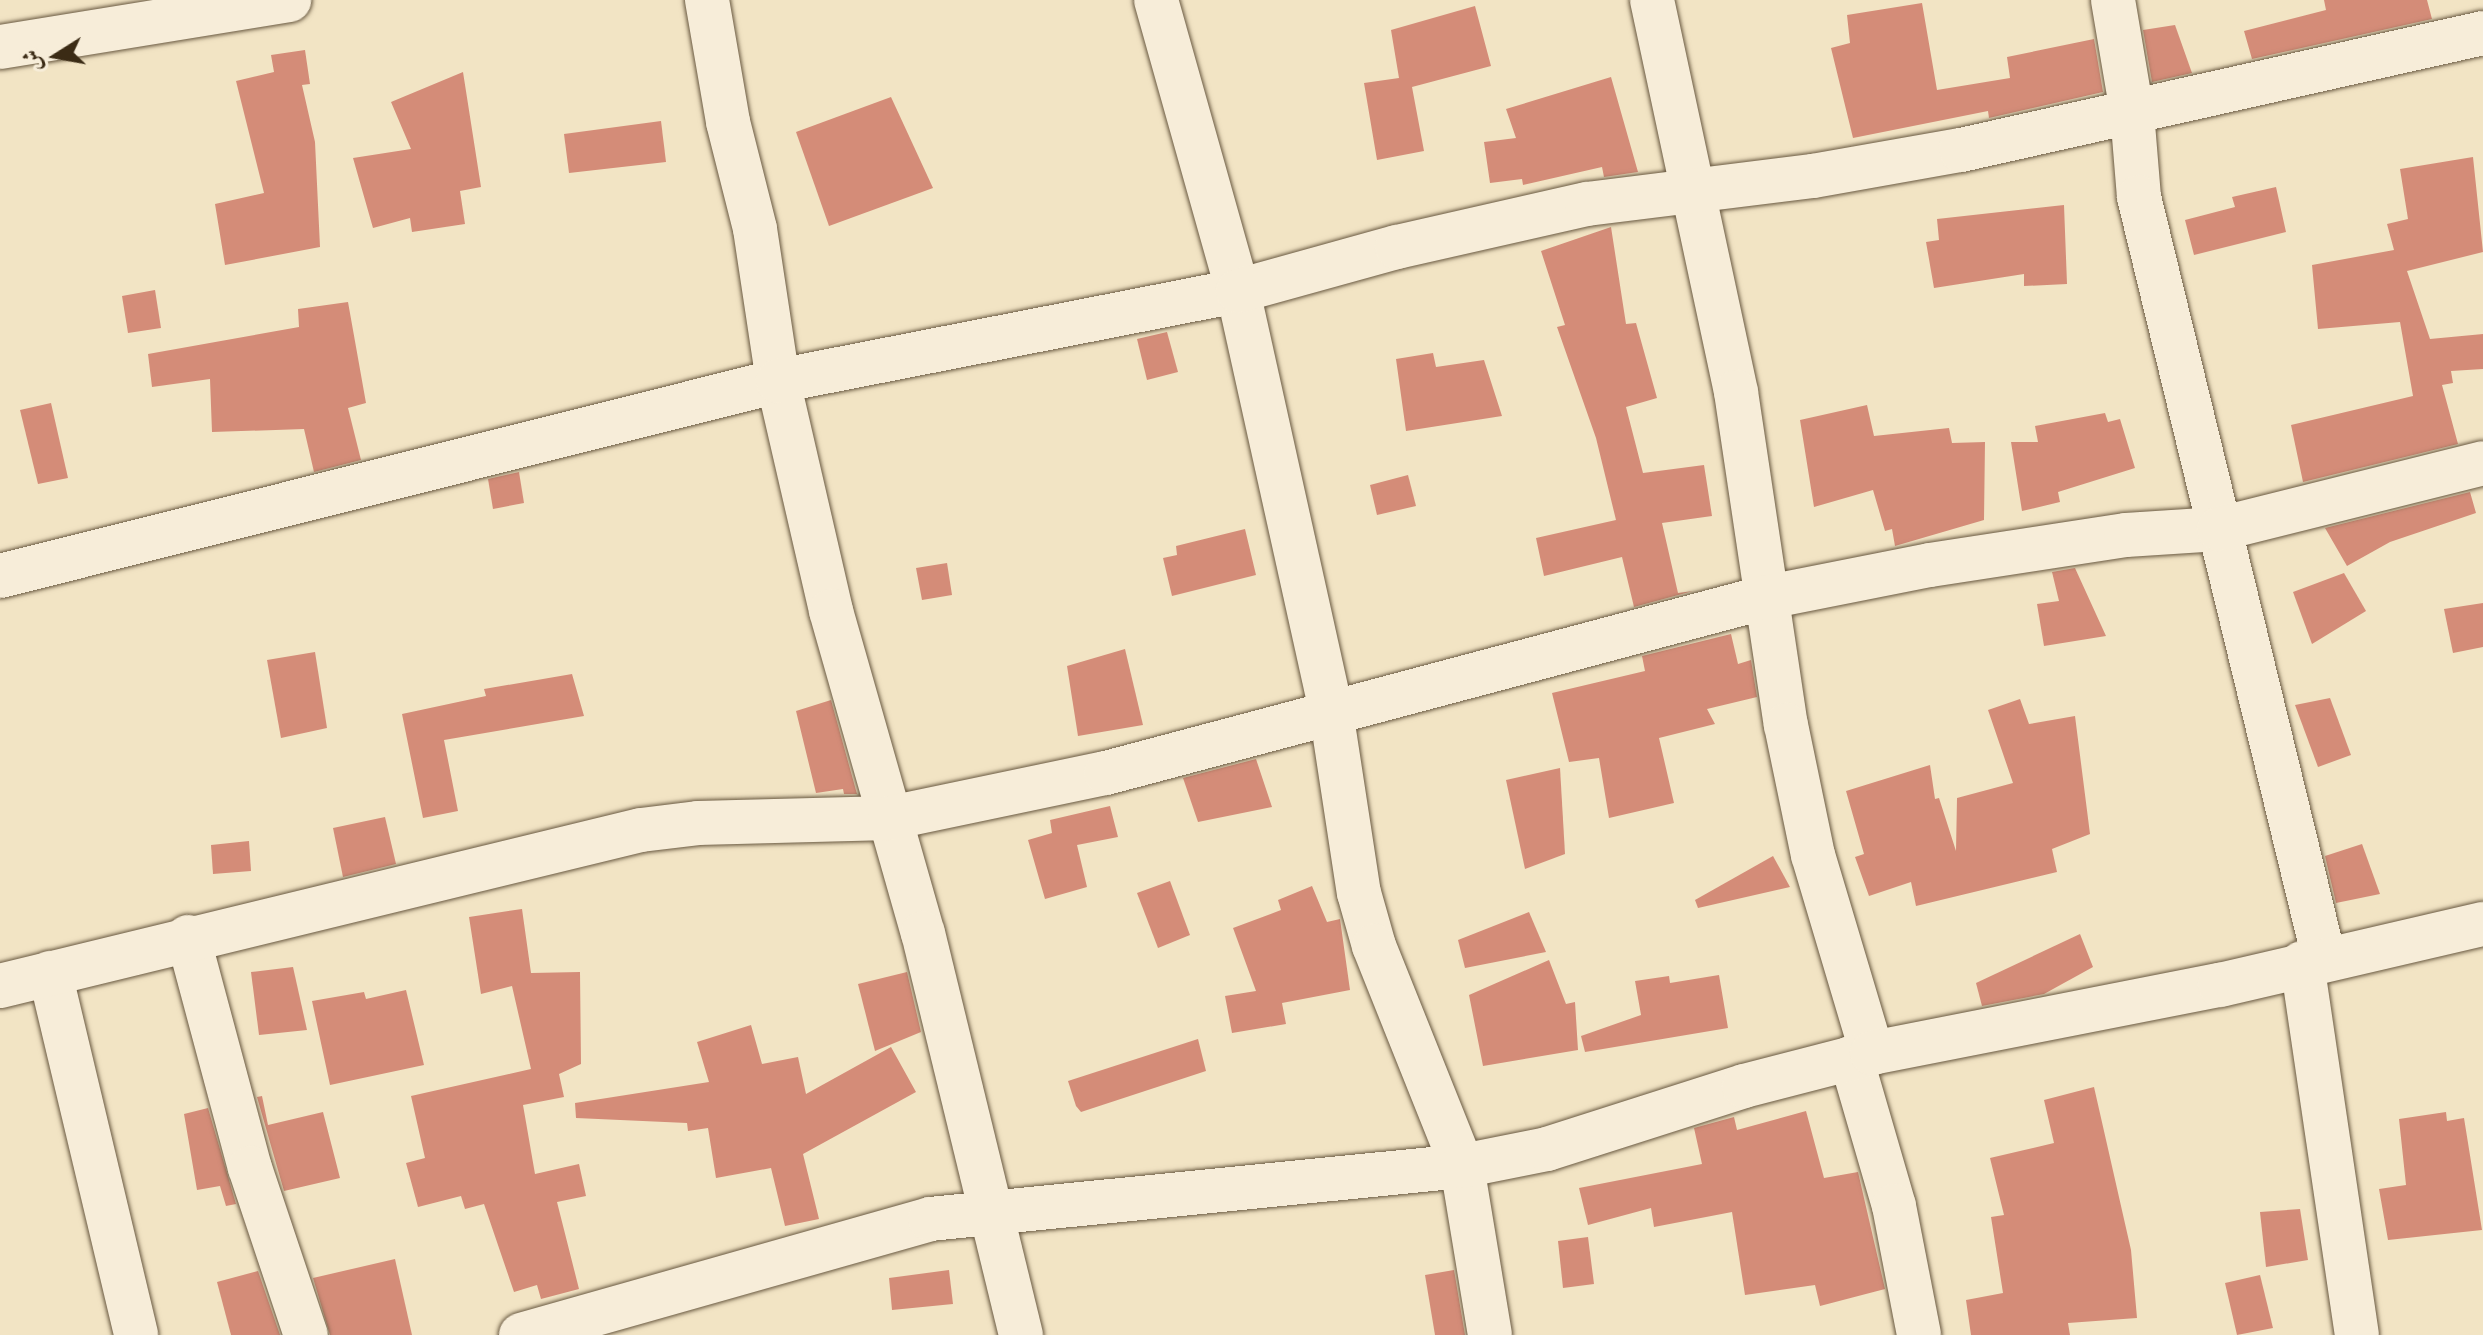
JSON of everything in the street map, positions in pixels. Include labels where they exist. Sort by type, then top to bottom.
[{"type":"street","points":[[0,47],[289,0]]},
{"type":"street","points":[[707,0],[728,122],[755,229],[778,381],[831,611],[890,818],[1021,1335]]},
{"type":"street","points":[[1156,0],[1238,291],[1331,711],[1359,893],[1374,946],[1462,1166],[1490,1335]]},
{"type":"street","points":[[1652,0],[1736,392],[1763,598],[1813,855],[1861,1056],[1919,1335]]},
{"type":"street","points":[[2113,0],[2132,112],[2139,197],[2219,529],[2313,961],[2357,1335]]},
{"type":"street","points":[[0,576],[778,381],[1238,291],[1412,244],[1587,204],[1692,188],[1813,176],[2132,112],[2483,33]]},
{"type":"street","points":[[0,986],[188,937],[641,830],[698,823],[890,818],[1106,773],[1763,598],[2081,542],[2219,529],[2483,463]]},
{"type":"street","points":[[521,1335],[930,1219],[1462,1166],[1547,1149],[1744,1086],[1861,1056],[2220,985],[2483,924]]},
{"type":"street","points":[[188,937],[250,1168],[306,1335]]},
{"type":"street","points":[[50,973],[136,1335]]},
{"type":"building","points":[[2324,0],[2427,0],[2432,19],[2252,59],[2244,31],[2326,10]]},
{"type":"building","points":[[1922,3],[1937,90],[2010,78],[2007,57],[2094,39],[2103,92],[1989,118],[1988,111],[1853,138],[1831,48],[1850,43],[1847,15]]},
{"type":"building","points":[[1475,6],[1491,66],[1412,87],[1424,151],[1377,160],[1364,83],[1399,78],[1391,30]]},
{"type":"building","points":[[2175,25],[2192,73],[2152,82],[2143,30]]},
{"type":"building","points":[[305,50],[310,84],[302,85],[315,142],[320,247],[225,265],[215,204],[264,193],[236,81],[274,72],[271,55]]},
{"type":"building","points":[[463,72],[481,187],[460,191],[465,224],[412,232],[410,218],[373,228],[353,158],[411,149],[391,102]]},
{"type":"building","points":[[1611,77],[1638,172],[1604,177],[1602,167],[1523,185],[1522,179],[1490,183],[1484,142],[1516,138],[1506,109]]},
{"type":"building","points":[[891,97],[933,188],[829,226],[796,132]]},
{"type":"building","points":[[661,121],[666,162],[569,173],[564,134]]},
{"type":"building","points":[[2473,157],[2483,252],[2407,271],[2430,339],[2483,334],[2483,369],[2451,371],[2453,383],[2442,385],[2458,444],[2303,482],[2291,425],[2413,396],[2400,322],[2318,329],[2312,265],[2394,250],[2387,224],[2408,219],[2400,169]]},
{"type":"building","points":[[2276,187],[2286,232],[2194,255],[2185,220],[2235,207],[2232,197]]},
{"type":"building","points":[[2064,205],[2067,284],[2024,286],[2024,274],[1934,288],[1926,242],[1939,240],[1937,219]]},
{"type":"building","points":[[1611,227],[1626,324],[1636,323],[1657,398],[1626,407],[1643,473],[1704,465],[1712,516],[1662,523],[1678,593],[1693,591],[1634,607],[1622,557],[1544,576],[1536,538],[1616,520],[1596,438],[1557,327],[1565,325],[1541,251]]},
{"type":"building","points":[[155,290],[161,328],[128,333],[122,296]]},
{"type":"building","points":[[348,302],[366,403],[348,408],[361,460],[314,472],[304,429],[212,432],[210,379],[152,387],[148,354],[299,327],[298,309]]},
{"type":"building","points":[[1167,332],[1178,372],[1147,380],[1137,339]]},
{"type":"building","points":[[1433,353],[1436,367],[1484,360],[1502,416],[1406,431],[1396,359]]},
{"type":"building","points":[[51,403],[68,478],[38,484],[20,410]]},
{"type":"building","points":[[1867,405],[1874,436],[1949,428],[1952,443],[1985,442],[1984,520],[1895,546],[1892,529],[1885,531],[1873,490],[1814,507],[1800,420]]},
{"type":"building","points":[[2105,413],[2108,422],[2120,419],[2135,468],[2058,492],[2060,502],[2022,511],[2011,442],[2038,442],[2035,426]]},
{"type":"building","points":[[519,472],[524,503],[493,509],[488,479]]},
{"type":"building","points":[[1408,475],[1416,506],[1377,515],[1370,485]]},
{"type":"building","points":[[2470,492],[2476,513],[2390,542],[2347,566],[2325,528]]},
{"type":"building","points":[[1245,529],[1256,575],[1172,596],[1163,558],[1177,555],[1176,546]]},
{"type":"building","points":[[947,563],[952,595],[922,600],[916,568]]},
{"type":"building","points":[[2075,568],[2106,636],[2044,646],[2037,604],[2059,601],[2052,572]]},
{"type":"building","points":[[2344,573],[2366,611],[2312,644],[2293,592]]},
{"type":"building","points":[[2483,603],[2483,647],[2453,653],[2444,609]]},
{"type":"building","points":[[1731,634],[1738,664],[1751,660],[1757,697],[1707,709],[1715,724],[1659,738],[1674,803],[1609,818],[1599,758],[1569,762],[1552,693],[1645,671],[1642,656]]},
{"type":"building","points":[[1125,649],[1143,725],[1078,736],[1067,666]]},
{"type":"building","points":[[315,652],[327,728],[281,738],[267,660]]},
{"type":"building","points":[[572,674],[584,716],[444,740],[458,811],[423,818],[402,714],[486,696],[484,689]]},
{"type":"building","points":[[2330,698],[2351,755],[2318,767],[2295,705]]},
{"type":"building","points":[[2020,699],[2029,724],[2075,716],[2090,834],[2052,849],[2057,872],[1916,906],[1911,882],[1869,896],[1855,857],[1864,854],[1846,791],[1930,765],[1935,799],[1939,798],[1956,851],[1957,798],[2013,783],[1988,710]]},
{"type":"building","points":[[831,700],[857,794],[844,794],[843,789],[816,793],[796,711]]},
{"type":"building","points":[[1256,759],[1272,807],[1198,822],[1183,778]]},
{"type":"building","points":[[1560,768],[1565,854],[1525,869],[1506,780]]},
{"type":"building","points":[[1110,806],[1118,837],[1077,845],[1087,887],[1045,899],[1028,840],[1052,833],[1050,820]]},
{"type":"building","points":[[385,817],[396,864],[343,877],[333,828]]},
{"type":"building","points":[[249,841],[251,871],[213,874],[211,845]]},
{"type":"building","points":[[2362,844],[2380,894],[2336,903],[2325,856]]},
{"type":"building","points":[[1773,856],[1790,887],[1698,908],[1695,900]]},
{"type":"building","points":[[1170,881],[1190,935],[1158,948],[1137,893]]},
{"type":"building","points":[[1312,886],[1327,922],[1340,919],[1350,990],[1282,1003],[1286,1024],[1232,1033],[1225,996],[1256,991],[1233,928],[1281,910],[1278,900]]},
{"type":"building","points":[[522,909],[531,973],[580,972],[581,1064],[559,1074],[564,1097],[523,1105],[535,1174],[579,1164],[586,1196],[557,1202],[579,1289],[541,1299],[537,1285],[514,1292],[484,1204],[465,1209],[461,1196],[418,1207],[406,1163],[425,1158],[411,1096],[531,1069],[512,986],[481,994],[469,917]]},
{"type":"building","points":[[1529,912],[1546,952],[1465,968],[1458,940]]},
{"type":"building","points":[[2080,934],[2093,967],[2044,994],[1982,1006],[1976,983]]},
{"type":"building","points":[[1549,960],[1566,1004],[1575,1002],[1578,1050],[1483,1066],[1469,995]]},
{"type":"building","points":[[293,967],[307,1030],[259,1035],[251,972]]},
{"type":"building","points":[[907,972],[921,1032],[875,1051],[858,984]]},
{"type":"building","points":[[1719,975],[1728,1028],[1585,1052],[1581,1036],[1641,1015],[1635,981],[1669,976],[1670,983]]},
{"type":"building","points":[[406,990],[424,1065],[330,1085],[312,1001],[364,992],[366,999]]},
{"type":"building","points":[[751,1025],[762,1064],[798,1057],[806,1094],[891,1047],[916,1092],[803,1154],[819,1219],[785,1226],[771,1168],[716,1178],[708,1128],[688,1131],[687,1123],[576,1118],[575,1103],[709,1082],[697,1042]]},
{"type":"building","points":[[1198,1039],[1206,1071],[1081,1112],[1076,1106],[1068,1081]]},
{"type":"building","points":[[2094,1087],[2131,1250],[2137,1318],[2068,1323],[2070,1335],[1971,1335],[1966,1300],[2003,1293],[1991,1217],[2004,1215],[1990,1158],[2054,1143],[2044,1100]]},
{"type":"building","points":[[262,1096],[268,1125],[323,1112],[340,1178],[284,1191],[257,1097]]},
{"type":"building","points":[[208,1108],[236,1204],[226,1206],[220,1186],[197,1190],[184,1114]]},
{"type":"building","points":[[1806,1111],[1824,1178],[1858,1172],[1885,1289],[1820,1306],[1815,1285],[1745,1295],[1732,1212],[1654,1227],[1651,1208],[1588,1225],[1579,1188],[1702,1164],[1694,1128],[1734,1117],[1737,1130]]},
{"type":"building","points":[[2446,1112],[2447,1121],[2464,1118],[2482,1230],[2388,1240],[2379,1189],[2406,1185],[2399,1119]]},
{"type":"building","points":[[2300,1209],[2308,1260],[2266,1267],[2260,1212]]},
{"type":"building","points":[[1588,1237],[1594,1284],[1563,1288],[1558,1241]]},
{"type":"building","points":[[395,1259],[412,1335],[330,1335],[313,1278]]},
{"type":"building","points":[[949,1270],[953,1304],[892,1310],[889,1278]]},
{"type":"building","points":[[1454,1270],[1465,1335],[1435,1335],[1425,1275]]},
{"type":"building","points":[[258,1271],[280,1335],[231,1335],[217,1282]]},
{"type":"building","points":[[2260,1275],[2273,1328],[2237,1335],[2225,1283]]}]
